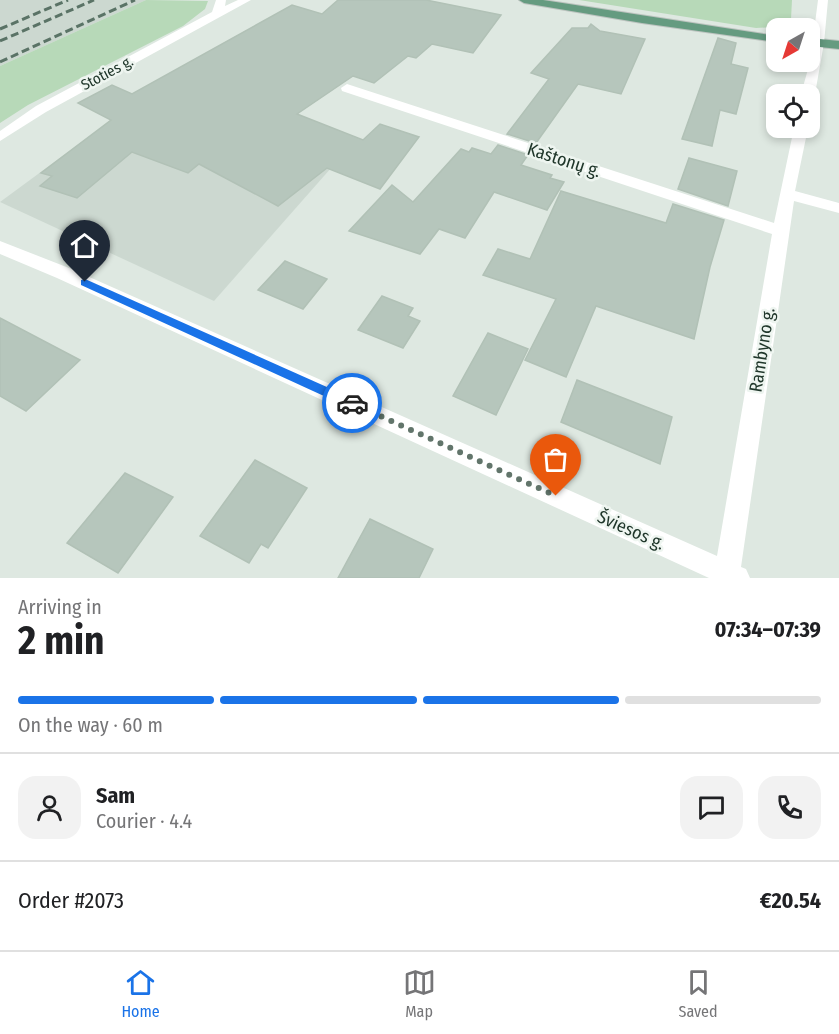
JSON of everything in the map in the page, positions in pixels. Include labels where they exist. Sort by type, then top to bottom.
[{"type":"main road","points":[[524,0],[766,37]]},
{"type":"main road","points":[[820,43],[839,45]]},
{"type":"street","points":[[217,14],[221,0]]},
{"type":"street","name":"Stoties g.","points":[[0,137],[41,109],[246,0]]},
{"type":"street","points":[[819,18],[823,0]]},
{"type":"street","name":"Kaštonų g.","points":[[347,88],[781,231]]},
{"type":"street","name":"Rambyno g.","points":[[732,576],[781,231],[799,138]]},
{"type":"street","points":[[787,194],[839,208]]},
{"type":"street","name":"Šviesos g.","points":[[0,247],[63,273],[732,576]]},
{"type":"shaded area","points":[[0,0],[146,0],[0,66]]},
{"type":"shaded area","points":[[148,103],[339,159],[214,301],[0,202],[87,138]]},
{"type":"green space","points":[[146,0],[208,1],[205,9],[183,26],[28,105],[0,123],[0,66]]},
{"type":"green space","points":[[579,0],[792,0],[791,18],[766,18],[766,28],[756,28]]},
{"type":"building","points":[[338,0],[426,0],[501,15],[473,53],[432,44],[416,58],[408,56],[374,83],[353,76],[297,114],[363,140],[380,124],[419,137],[380,189],[327,168],[278,206],[199,164],[188,173],[132,152],[77,198],[40,186],[52,176],[41,173],[111,120],[78,103],[112,85],[132,94],[292,5],[322,14]]},
{"type":"building","points":[[591,24],[600,31],[645,39],[621,94],[578,84],[536,143],[507,134],[549,79],[531,73],[572,28],[588,28]]},
{"type":"building","points":[[718,38],[736,43],[731,64],[748,68],[736,114],[720,110],[712,146],[682,139]]},
{"type":"building","points":[[498,145],[528,155],[521,165],[552,175],[550,178],[564,182],[547,210],[494,192],[465,238],[439,229],[420,254],[349,231],[392,185],[413,202],[461,149],[469,152],[472,148],[491,154]]},
{"type":"building","points":[[689,158],[737,171],[728,206],[678,189]]},
{"type":"building","points":[[561,191],[666,223],[673,204],[724,220],[710,267],[694,339],[596,306],[566,377],[525,360],[556,299],[483,275],[498,249],[530,259]]},
{"type":"building","points":[[285,261],[327,279],[303,309],[258,290]]},
{"type":"building","points":[[382,296],[413,308],[408,316],[420,321],[403,348],[358,330]]},
{"type":"building","points":[[0,318],[80,360],[26,411],[0,396]]},
{"type":"building","points":[[488,333],[528,349],[496,415],[453,396]]},
{"type":"building","points":[[577,380],[672,417],[660,464],[561,422]]},
{"type":"building","points":[[255,460],[307,488],[268,548],[261,544],[249,563],[200,536]]},
{"type":"building","points":[[125,473],[173,497],[118,573],[67,543]]},
{"type":"building","points":[[370,519],[433,549],[419,578],[338,578]]},
{"type":"railway","points":[[0,29],[68,0]]},
{"type":"railway","points":[[0,41],[94,0]]},
{"type":"railway","points":[[0,62],[135,0]]},
{"type":"way so far","points":[[352,403],[556,496]]},
{"type":"route","points":[[85,282],[352,403]]}]
